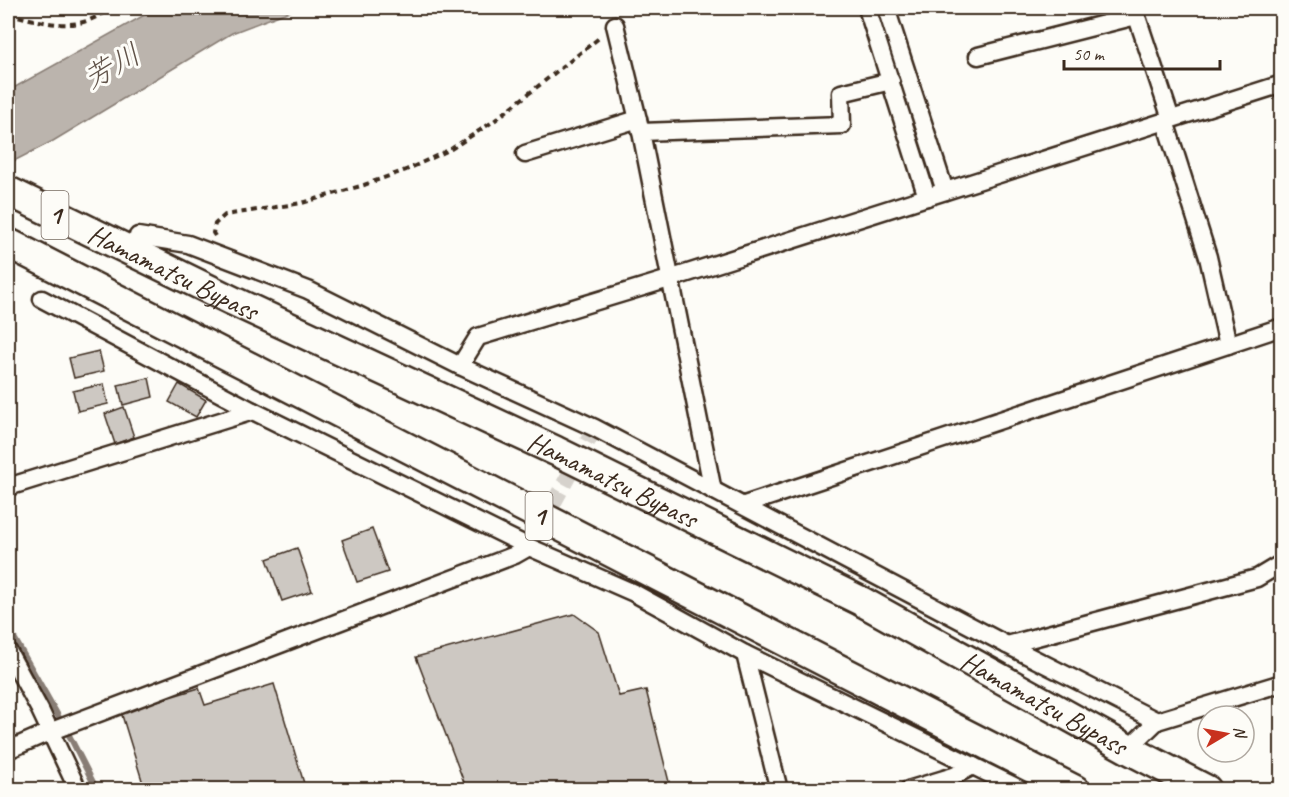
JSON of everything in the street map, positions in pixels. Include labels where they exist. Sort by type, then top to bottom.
[{"type":"highway","name":"Hamamatsu Bypass","points":[[8,191],[102,239],[556,451],[850,596],[1128,749],[1207,789]]},
{"type":"highway","name":"Hamamatsu Bypass","points":[[14,247],[1062,787]]},
{"type":"street","points":[[927,196],[868,11],[887,9],[945,191]]},
{"type":"street","points":[[978,56],[1135,12],[1208,257],[1228,345]]},
{"type":"street","points":[[615,25],[640,126],[713,491]]},
{"type":"street","points":[[525,154],[640,126],[842,125],[841,93],[891,81]]},
{"type":"street","points":[[460,366],[478,337],[669,279],[1281,84]]},
{"type":"street","points":[[138,236],[188,244],[308,290],[460,366],[594,428],[1007,645],[1157,721]]},
{"type":"street","points":[[42,299],[253,411],[529,547],[634,593],[745,654],[1022,789]]},
{"type":"street","points":[[744,505],[1281,327]]},
{"type":"street","points":[[8,487],[253,411]]},
{"type":"street","points":[[8,750],[49,732],[515,555],[529,547]]},
{"type":"street","points":[[1007,645],[1257,578],[1281,563]]},
{"type":"street","points":[[8,651],[40,710],[78,789]]},
{"type":"street","points":[[745,654],[779,789]]},
{"type":"street","points":[[1128,749],[1157,721],[1281,683]]},
{"type":"street","points":[[908,789],[954,776],[973,766]]},
{"type":"path","points":[[8,14],[59,24],[84,23],[110,8]]},
{"type":"path","points":[[217,238],[213,233],[215,224],[225,215],[302,203],[364,185],[406,170],[451,149],[520,101],[615,25]]},
{"type":"water","name":"芳川","points":[[157,8],[298,8],[232,33],[53,141],[8,164],[8,91]]},
{"type":"building","points":[[99,351],[104,371],[74,378],[69,358]]},
{"type":"building","points":[[149,378],[153,397],[123,405],[118,385]]},
{"type":"building","points":[[104,384],[108,404],[78,411],[73,391]]},
{"type":"building","points":[[179,384],[206,400],[196,417],[169,402]]},
{"type":"building","points":[[124,407],[134,437],[115,444],[105,414]]},
{"type":"building","points":[[372,529],[388,572],[357,582],[342,540]]},
{"type":"building","points":[[297,548],[312,591],[282,601],[267,559]]},
{"type":"building","points":[[574,614],[599,632],[619,696],[646,690],[671,790],[467,790],[416,657]]},
{"type":"building","points":[[274,684],[306,790],[145,790],[121,712],[199,688],[205,705]]},
{"type":"waterway","points":[[8,627],[97,790]]},
{"type":"tunnel","points":[[529,547],[595,428]]}]
